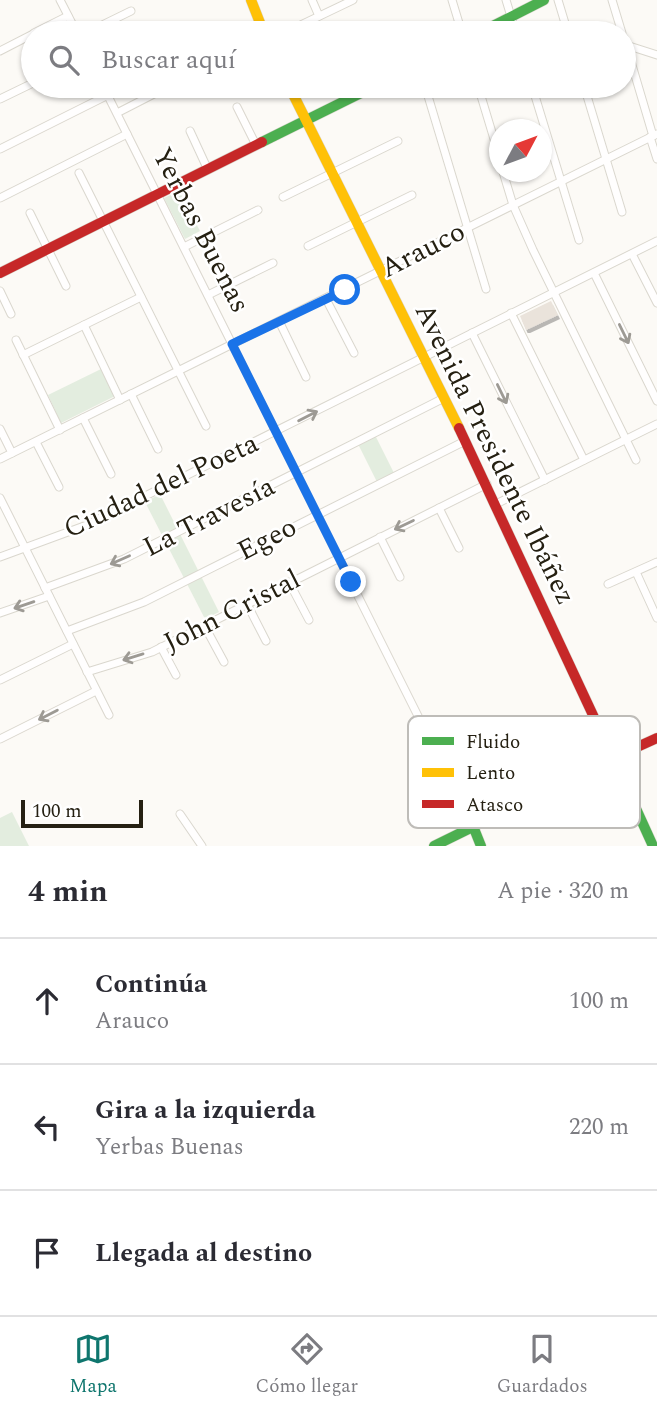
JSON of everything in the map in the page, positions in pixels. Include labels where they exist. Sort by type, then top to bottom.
[{"type":"street","points":[[60,0],[71,21]]},
{"type":"street","points":[[251,0],[259,21]]},
{"type":"street","points":[[312,0],[319,16]]},
{"type":"street","points":[[309,21],[353,0]]},
{"type":"street","points":[[452,0],[458,21]]},
{"type":"street","points":[[506,0],[512,21]]},
{"type":"street","points":[[503,21],[544,0]]},
{"type":"street","points":[[558,0],[564,21]]},
{"type":"street","points":[[612,0],[618,21]]},
{"type":"street","points":[[109,21],[131,10]]},
{"type":"street","points":[[58,21],[68,16]]},
{"type":"street","points":[[0,51],[21,40]]},
{"type":"street","points":[[636,46],[657,55]]},
{"type":"street","points":[[636,79],[657,159]]},
{"type":"street","points":[[0,99],[21,89]]},
{"type":"street","points":[[0,149],[102,98]]},
{"type":"street","name":"Yerbas Buenas","points":[[110,98],[418,716]]},
{"type":"street","points":[[117,113],[146,98]]},
{"type":"street","name":"Avenida Presidente Ibáñez","points":[[295,98],[496,504],[593,716]]},
{"type":"street","points":[[0,273],[351,98]]},
{"type":"street","points":[[429,98],[486,289]]},
{"type":"street","points":[[481,98],[489,124]]},
{"type":"street","points":[[536,98],[579,240]]},
{"type":"street","points":[[588,98],[622,212]]},
{"type":"street","points":[[237,107],[256,145]]},
{"type":"street","points":[[190,131],[208,170]]},
{"type":"street","points":[[0,198],[127,134]]},
{"type":"street","name":"Arauco","points":[[0,459],[653,136]]},
{"type":"street","points":[[283,198],[398,141]]},
{"type":"street","points":[[79,173],[206,426]]},
{"type":"street","points":[[506,182],[513,205],[636,460]]},
{"type":"street","points":[[308,246],[412,195]]},
{"type":"street","points":[[184,247],[258,210]]},
{"type":"street","points":[[30,213],[66,286]]},
{"type":"street","name":"Ciudad del Poeta","points":[[0,556],[87,525],[657,242]]},
{"type":"street","points":[[632,254],[657,303]]},
{"type":"street","points":[[208,295],[272,263]]},
{"type":"street","points":[[594,272],[657,401]]},
{"type":"street","points":[[0,291],[11,314]]},
{"type":"street","points":[[23,355],[141,297]]},
{"type":"street","points":[[326,299],[354,354]]},
{"type":"street","points":[[511,313],[584,460]]},
{"type":"street","points":[[279,321],[306,377]]},
{"type":"street","points":[[84,325],[120,400]]},
{"type":"street","points":[[472,332],[545,480]]},
{"type":"street","points":[[16,340],[60,430]]},
{"type":"street","points":[[131,394],[159,449]]},
{"type":"street","name":"La Travesía","points":[[0,613],[124,559],[444,398]]},
{"type":"street","points":[[83,418],[111,474]]},
{"type":"street","points":[[496,504],[657,424]]},
{"type":"street","points":[[0,429],[12,453]]},
{"type":"street","name":"Egeo","points":[[66,631],[144,602],[465,440]]},
{"type":"street","points":[[36,442],[59,487]]},
{"type":"street","name":"John Cristal","points":[[87,672],[161,647],[486,484]]},
{"type":"street","points":[[0,498],[108,715]]},
{"type":"street","points":[[439,508],[459,548]]},
{"type":"street","points":[[380,537],[400,577]]},
{"type":"street","points":[[608,584],[657,562]]},
{"type":"street","points":[[636,572],[657,618]]},
{"type":"street","points":[[289,582],[309,620]]},
{"type":"street","points":[[247,604],[266,641]]},
{"type":"street","points":[[204,625],[224,662]]},
{"type":"street","points":[[0,680],[73,644]]},
{"type":"street","points":[[161,647],[176,675]]},
{"type":"street","points":[[0,739],[96,691]]},
{"type":"street","points":[[640,746],[657,738]]},
{"type":"street","points":[[180,814],[202,846]]},
{"type":"street","name":"Avenida Presidente Ibáñez","points":[[640,825],[648,844]]},
{"type":"street","points":[[434,846],[469,828]]},
{"type":"street","name":"Yerbas Buenas","points":[[474,828],[481,846]]},
{"type":"green space","points":[[179,191],[200,231],[185,239],[164,198]]},
{"type":"green space","points":[[101,369],[115,396],[61,423],[48,395]]},
{"type":"green space","points":[[374,433],[395,475],[378,484],[357,442]]},
{"type":"green space","points":[[160,494],[219,612],[205,619],[145,502]]},
{"type":"green space","points":[[12,812],[29,846],[0,846],[0,818]]},
{"type":"building","points":[[551,301],[558,315],[526,330],[520,316]]},
{"type":"traffic: fast","points":[[503,21],[544,0]]},
{"type":"traffic: fast","points":[[262,142],[351,98]]},
{"type":"traffic: fast","points":[[640,817],[653,846]]},
{"type":"traffic: fast","points":[[434,846],[471,828]]},
{"type":"traffic: fast","points":[[474,828],[481,846]]},
{"type":"traffic: slow","points":[[251,0],[259,21]]},
{"type":"traffic: slow","points":[[295,98],[459,428]]},
{"type":"traffic: jam","points":[[0,273],[262,142]]},
{"type":"traffic: jam","points":[[459,428],[593,716]]},
{"type":"traffic: jam","points":[[640,746],[657,738]]},
{"type":"route","points":[[345,290],[232,344],[351,582]]}]
